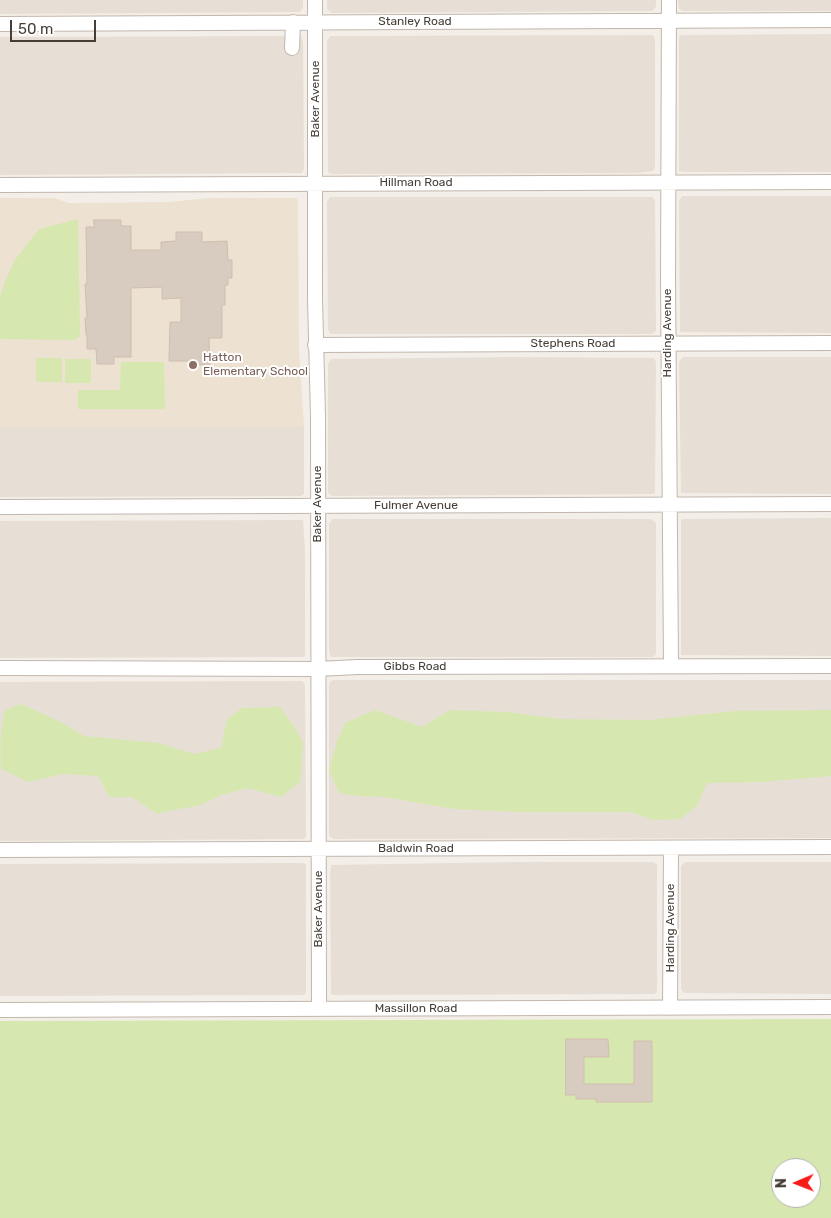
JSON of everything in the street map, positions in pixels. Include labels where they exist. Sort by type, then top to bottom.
[{"type":"street","name":"Baker Avenue","points":[[315,0],[319,1009]]},
{"type":"street","name":"Harding Avenue","points":[[669,0],[668,344],[670,665]]},
{"type":"street","name":"Stanley Road","points":[[0,24],[831,20]]},
{"type":"street","points":[[292,48],[293,22]]},
{"type":"street","name":"Hillman Road","points":[[0,185],[831,182]]},
{"type":"street","name":"Stephens Road","points":[[315,345],[831,343]]},
{"type":"street","name":"Fulmer Avenue","points":[[0,507],[831,504]]},
{"type":"street","name":"Gibbs Road","points":[[0,668],[318,669],[357,667],[670,665],[831,666]]},
{"type":"street","name":"Baldwin Road","points":[[0,850],[831,847]]},
{"type":"street","name":"Harding Avenue","points":[[670,1008],[671,849]]},
{"type":"street","name":"Massillon Road","points":[[0,1010],[831,1007]]},
{"type":"shaded area","points":[[0,0],[303,0],[303,7],[300,12],[0,14]]},
{"type":"shaded area","points":[[327,0],[656,0],[656,6],[653,11],[332,13],[327,9]]},
{"type":"shaded area","points":[[678,0],[831,0],[831,11],[683,11],[679,9]]},
{"type":"shaded area","points":[[831,34],[831,172],[679,171],[679,36]]},
{"type":"shaded area","points":[[653,35],[655,40],[655,167],[653,171],[635,173],[331,174],[328,172],[327,41],[330,36]]},
{"type":"shaded area","points":[[301,36],[303,41],[304,169],[302,173],[0,175],[0,37]]},
{"type":"shaded area","points":[[682,196],[831,196],[831,333],[680,332],[679,201]]},
{"type":"shaded area","points":[[330,197],[653,197],[655,201],[656,331],[651,334],[330,334],[328,329],[327,202]]},
{"type":"shaded area","points":[[0,198],[54,198],[69,203],[169,202],[210,198],[297,198],[299,350],[304,427],[0,427]]},
{"type":"shaded area","points":[[683,357],[831,357],[831,494],[681,493],[679,362]]},
{"type":"shaded area","points":[[654,358],[656,362],[655,493],[332,496],[328,493],[328,364],[331,359]]},
{"type":"shaded area","points":[[0,427],[304,427],[304,494],[301,496],[0,497]]},
{"type":"shaded area","points":[[831,518],[831,656],[681,655],[681,520]]},
{"type":"shaded area","points":[[332,519],[651,519],[656,523],[656,654],[653,657],[331,657],[329,651],[329,524]]},
{"type":"shaded area","points":[[303,520],[305,550],[305,656],[303,657],[0,658],[0,521]]},
{"type":"shaded area","points":[[333,680],[831,680],[831,838],[333,839],[329,836],[329,686]]},
{"type":"shaded area","points":[[302,681],[305,685],[306,837],[304,839],[0,841],[0,682]]},
{"type":"shaded area","points":[[652,862],[657,864],[657,992],[654,994],[331,994],[331,865]]},
{"type":"shaded area","points":[[685,862],[831,862],[831,994],[684,993],[681,989],[681,866]]},
{"type":"shaded area","points":[[302,863],[306,866],[306,992],[304,995],[0,996],[0,864]]},
{"type":"green space","points":[[78,219],[80,336],[75,340],[0,339],[0,297],[15,260],[39,229]]},
{"type":"green space","points":[[36,358],[62,358],[62,382],[36,382]]},
{"type":"green space","points":[[65,359],[91,359],[91,383],[65,383]]},
{"type":"green space","points":[[121,362],[164,362],[165,409],[78,409],[78,390],[120,390]]},
{"type":"green space","points":[[21,704],[63,723],[84,736],[159,743],[194,754],[221,748],[227,719],[242,708],[280,707],[303,743],[300,782],[281,797],[247,788],[222,795],[198,806],[157,814],[132,797],[109,797],[98,776],[63,774],[28,782],[1,769],[2,724],[5,710]]},
{"type":"green space","points":[[375,710],[422,727],[450,710],[507,712],[560,719],[650,720],[734,711],[831,710],[831,776],[761,782],[707,783],[697,806],[680,819],[653,820],[631,812],[520,812],[454,809],[384,797],[339,793],[329,771],[337,741],[345,723]]},
{"type":"green space","points":[[831,1019],[831,1218],[0,1218],[0,1021]]},
{"type":"building","points":[[94,220],[121,220],[121,226],[131,226],[131,250],[161,250],[161,242],[176,241],[176,232],[202,232],[202,242],[227,241],[228,260],[232,260],[232,278],[228,278],[228,285],[225,285],[225,305],[222,305],[222,338],[209,338],[210,365],[193,365],[193,361],[169,361],[170,322],[181,322],[181,298],[162,299],[162,287],[131,288],[131,357],[114,357],[114,364],[97,364],[96,349],[87,349],[85,318],[87,318],[85,284],[87,284],[86,227],[94,227]]},
{"type":"building","points":[[566,1039],[608,1039],[609,1057],[584,1057],[584,1084],[634,1084],[634,1041],[652,1041],[652,1102],[596,1102],[596,1099],[576,1099],[576,1095],[566,1095]]},
{"type":"place","name":"Hatton Elementary School","points":[[193,365]]}]
